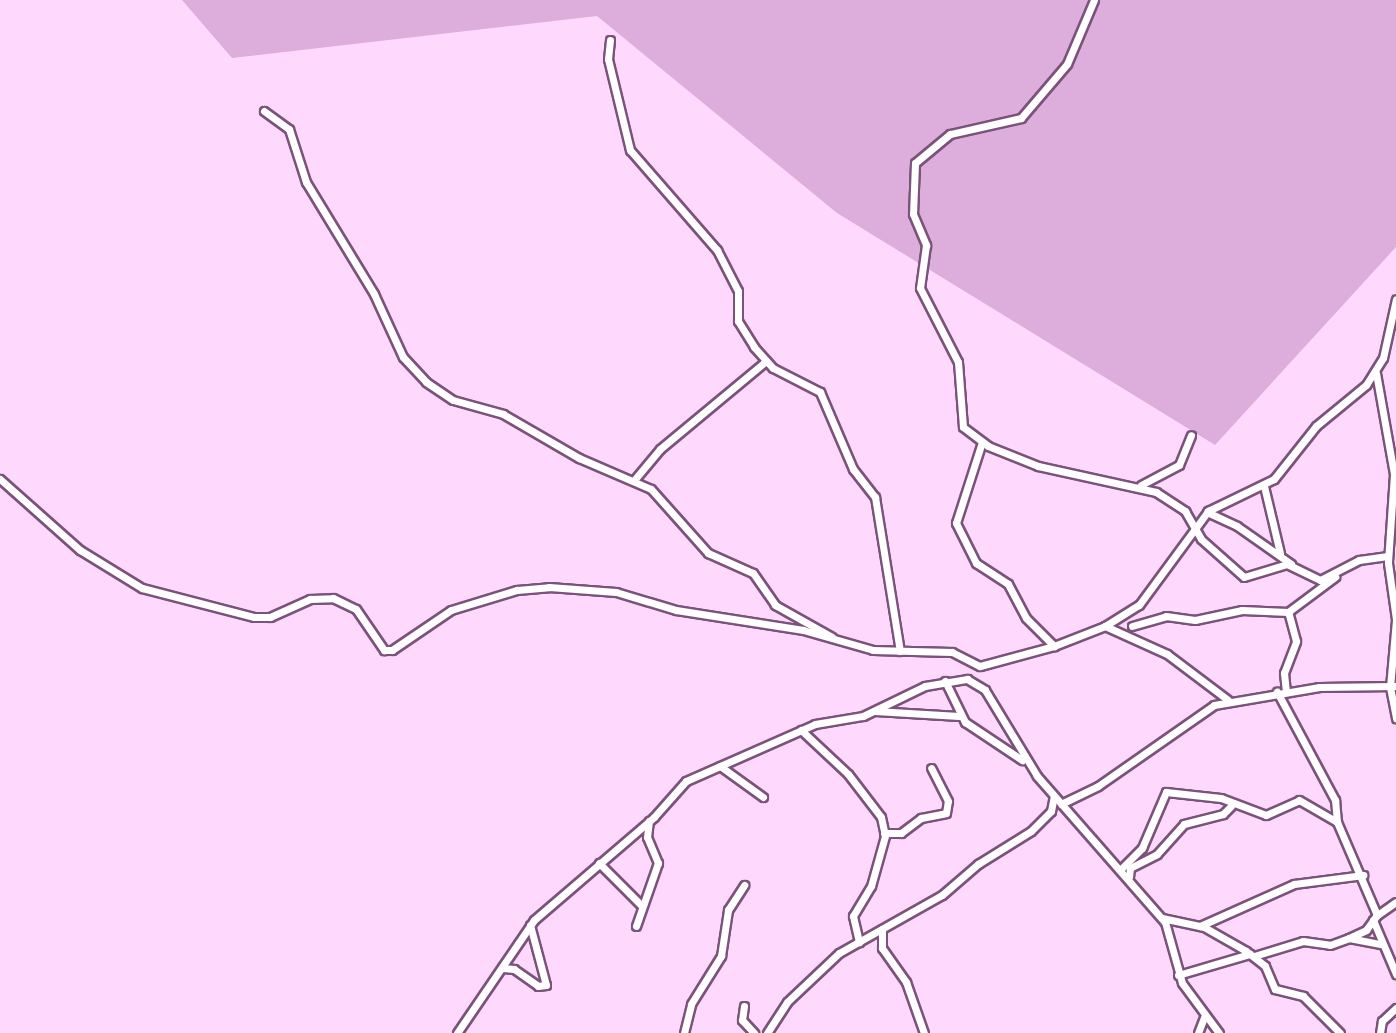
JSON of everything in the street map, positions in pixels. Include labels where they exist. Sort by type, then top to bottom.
[{"type":"street","points":[[1094,0],[1068,64],[1021,118],[950,134],[915,162],[913,214],[926,245],[923,300],[956,356],[962,426],[982,442],[1068,475],[1140,485],[1185,511],[1196,528],[1237,574],[1248,578],[1277,565],[1294,567]]},
{"type":"street","points":[[610,40],[608,59],[630,150],[717,250],[738,291],[743,331],[766,360],[820,392],[853,469],[875,497],[900,651]]},
{"type":"street","points":[[264,111],[289,129],[306,182],[374,294],[403,357],[426,382],[453,400],[503,414],[579,458],[635,479],[651,489],[708,553],[753,573],[775,605],[836,639]]},
{"type":"street","points":[[1396,299],[1376,373],[1394,474],[1388,556],[1389,601],[1396,620],[1393,687],[1396,718]]},
{"type":"street","points":[[635,479],[660,449],[766,360]]},
{"type":"street","points":[[0,479],[80,551],[142,588],[254,617],[271,617],[310,599],[333,598],[356,609],[384,650],[392,650],[451,610],[517,590],[549,587],[600,589],[676,610],[900,651],[952,652],[979,666],[1054,646],[1105,626],[1136,607],[1207,512],[1264,486],[1285,469],[1323,419],[1376,373]]},
{"type":"street","points":[[1140,485],[1179,466],[1191,435]]},
{"type":"street","points":[[982,442],[956,523],[976,563],[1008,584],[1026,618],[1054,646]]},
{"type":"street","points":[[1264,486],[1281,538],[1280,554]]},
{"type":"street","points":[[1207,512],[1280,554],[1294,567],[1320,580],[1338,574]]},
{"type":"street","points":[[1132,626],[1166,616],[1195,620],[1242,610],[1288,611],[1359,560],[1388,556]]},
{"type":"street","points":[[1133,639],[1132,626],[1136,607]]},
{"type":"street","points":[[1286,692],[1284,673],[1296,641],[1288,611]]},
{"type":"street","points":[[1105,626],[1184,664],[1228,700]]},
{"type":"street","points":[[457,1033],[530,925],[649,821],[686,780],[801,730],[874,711],[945,681],[972,680],[985,690],[1029,765],[1161,917],[1173,936],[1178,975],[1219,1033]]},
{"type":"street","points":[[945,681],[960,716],[1029,765]]},
{"type":"street","points":[[1061,804],[1098,786],[1228,700],[1277,692],[1393,687]]},
{"type":"street","points":[[1277,692],[1336,802],[1337,822],[1363,875],[1380,944],[1396,974]]},
{"type":"street","points":[[874,711],[960,716]]},
{"type":"street","points":[[801,730],[848,774],[881,817],[884,832],[870,890],[853,916],[859,942]]},
{"type":"street","points":[[720,766],[763,797]]},
{"type":"street","points":[[884,832],[901,833],[921,818],[946,813],[947,801],[931,768]]},
{"type":"street","points":[[1121,869],[1142,848],[1164,793],[1204,795],[1231,806],[1266,815],[1299,800],[1337,822]]},
{"type":"street","points":[[767,1033],[787,1002],[839,953],[882,929],[1031,831],[1051,811],[1054,796]]},
{"type":"street","points":[[1129,878],[1130,868],[1157,853],[1184,824],[1223,814],[1231,806]]},
{"type":"street","points":[[636,926],[658,858],[647,837],[649,821]]},
{"type":"street","points":[[599,863],[641,905]]},
{"type":"street","points":[[1200,926],[1294,884],[1363,875]]},
{"type":"street","points":[[684,1033],[691,1004],[721,956],[728,910],[744,885]]},
{"type":"street","points":[[1178,975],[1303,941],[1330,945],[1349,938],[1396,902]]},
{"type":"street","points":[[1161,917],[1200,926],[1252,955],[1275,989],[1303,996],[1340,1033]]},
{"type":"street","points":[[503,968],[514,969],[538,986],[546,985],[530,925]]},
{"type":"street","points":[[882,929],[882,947],[902,974],[924,1033]]},
{"type":"street","points":[[1349,938],[1380,944]]},
{"type":"street","points":[[744,1006],[742,1020],[754,1033]]},
{"type":"street","points":[[1380,1033],[1382,1020],[1396,1008]]},
{"type":"street","points":[[1198,1033],[1205,1012]]},
{"type":"shaded area","points":[[182,0],[1396,0],[1396,247],[1215,445],[837,213],[597,16],[232,58]]}]
